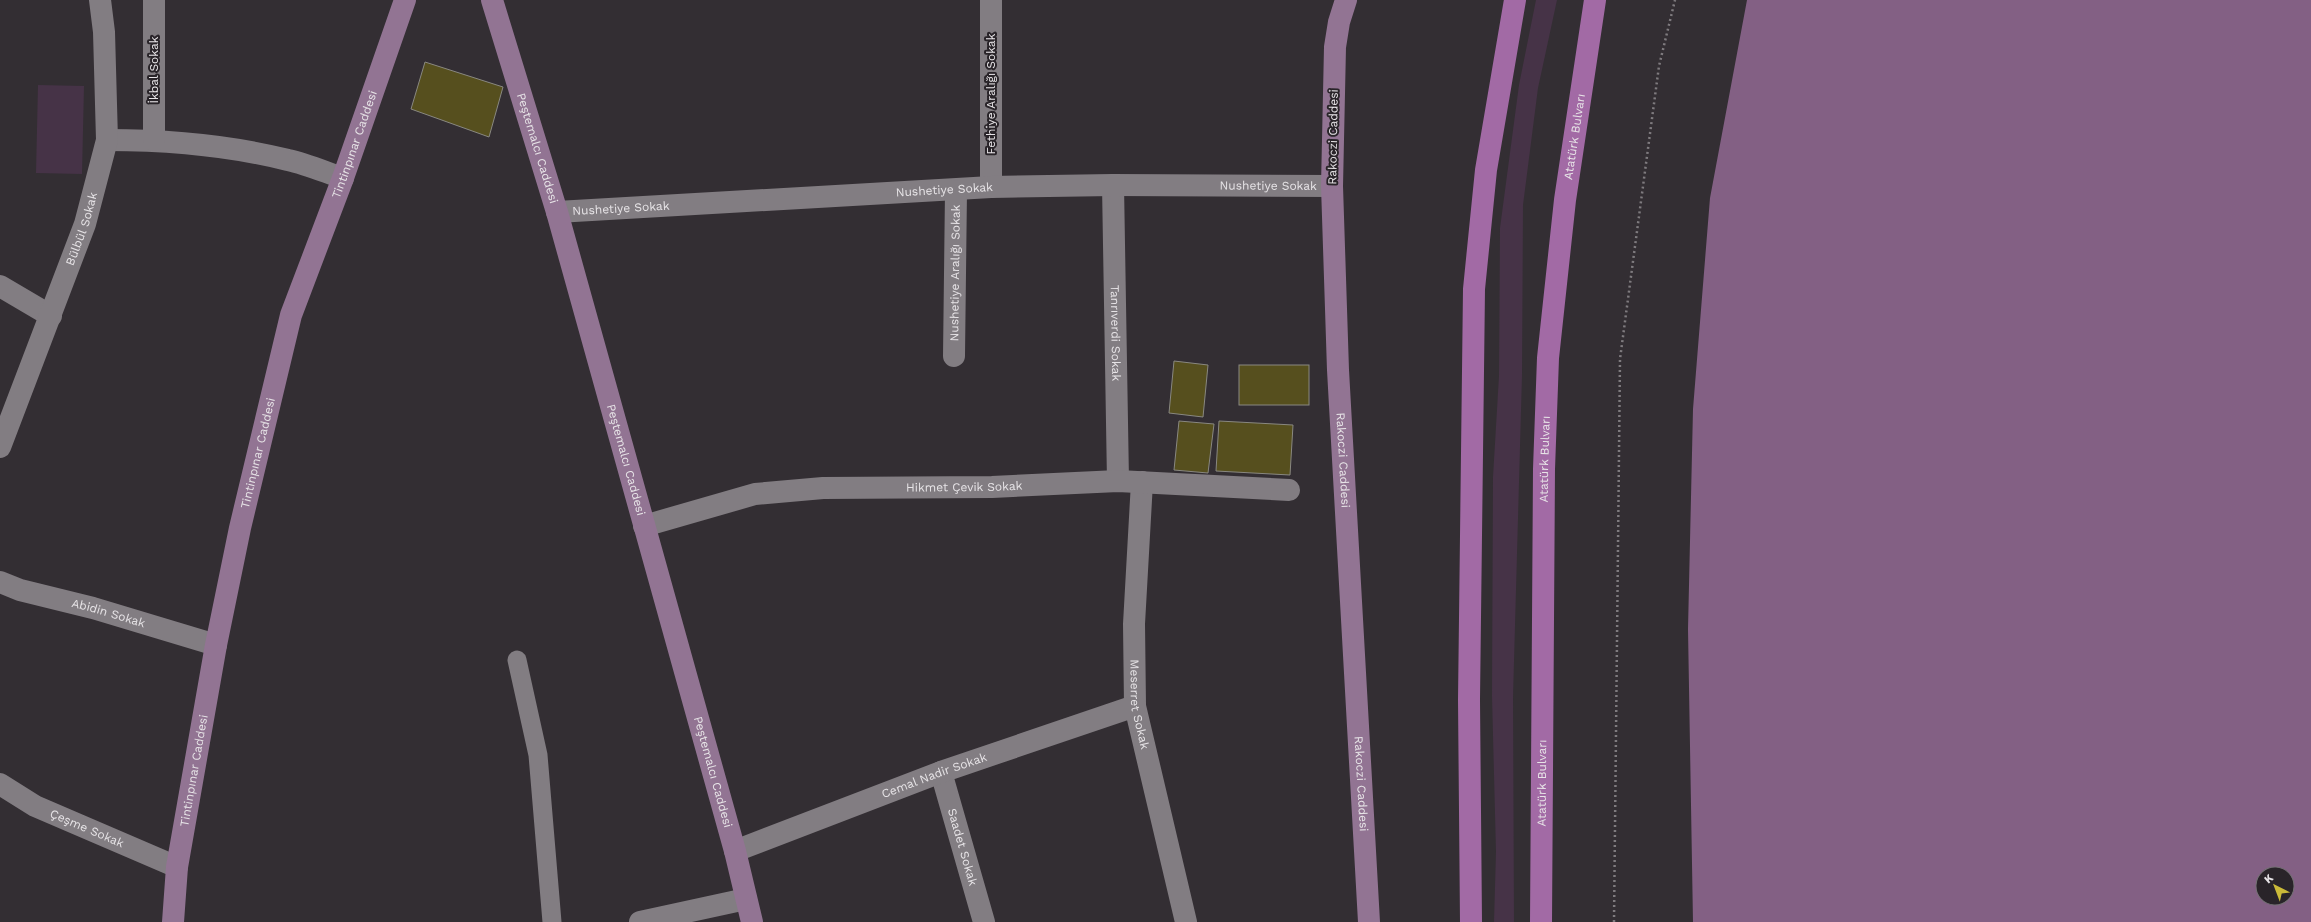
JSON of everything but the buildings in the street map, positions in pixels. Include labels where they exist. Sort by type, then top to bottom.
[{"type":"main road","points":[[1471,922],[1469,700],[1474,288],[1486,170],[1515,0]]},
{"type":"main road","name":"Atatürk Bulvarı","points":[[1541,922],[1544,469],[1548,358],[1565,200],[1595,0]]},
{"type":"street","name":"Bülbül Sokak","points":[[0,447],[85,224],[107,140],[104,32],[100,0]]},
{"type":"street","name":"İkbal Sokak","points":[[154,0],[154,140]]},
{"type":"street","name":"Tintinpınar Caddesi","points":[[173,922],[177,867],[216,645],[240,528],[291,315],[343,178],[405,0]]},
{"type":"street","name":"Peştemalcı Caddesi","points":[[492,0],[557,212],[735,851],[752,922]]},
{"type":"street","name":"Fethiye Aralığı Sokak","points":[[991,0],[991,187]]},
{"type":"street","name":"Rakoczi Caddesi","points":[[1346,0],[1339,22],[1335,47],[1332,186],[1338,370],[1369,922]]},
{"type":"street","points":[[107,140],[154,140],[230,147],[289,160],[343,178]]},
{"type":"street","name":"Nushetiye Sokak","points":[[557,212],[956,191],[991,187],[1113,185],[1332,186]]},
{"type":"street","name":"Tanrıverdi Sokak","points":[[1113,185],[1118,481]]},
{"type":"street","name":"Nushetiye Aralığı Sokak","points":[[954,356],[956,191]]},
{"type":"street","points":[[0,286],[51,316]]},
{"type":"street","name":"Hikmet Çevik Sokak","points":[[644,526],[755,494],[824,488],[992,487],[1118,481],[1289,490]]},
{"type":"street","name":"Meserret Sokak","points":[[1142,482],[1134,624],[1135,706],[1186,922]]},
{"type":"street","name":"Abidin Sokak","points":[[0,582],[20,590],[93,608],[216,645]]},
{"type":"street","name":"Cemal Nadir Sokak","points":[[735,851],[941,772],[1135,706]]},
{"type":"street","name":"Saadet Sokak","points":[[941,772],[984,922]]},
{"type":"street","name":"Çeşme Sokak","points":[[0,784],[35,806],[177,867]]},
{"type":"street","points":[[640,922],[746,899]]},
{"type":"lane","points":[[517,660],[538,755],[552,922]]},
{"type":"path","points":[[1614,922],[1620,358],[1659,66],[1675,0]]},
{"type":"shaded area","points":[[1536,0],[1557,0],[1538,88],[1523,205],[1522,375],[1513,697],[1514,922],[1494,922],[1496,852],[1492,696],[1493,477],[1499,376],[1500,228],[1519,85]]},
{"type":"shaded area","points":[[1747,0],[2311,0],[2311,922],[1693,922],[1688,629],[1693,409],[1710,198]]},
{"type":"shaded area","points":[[38,85],[84,86],[82,174],[36,173]]}]
